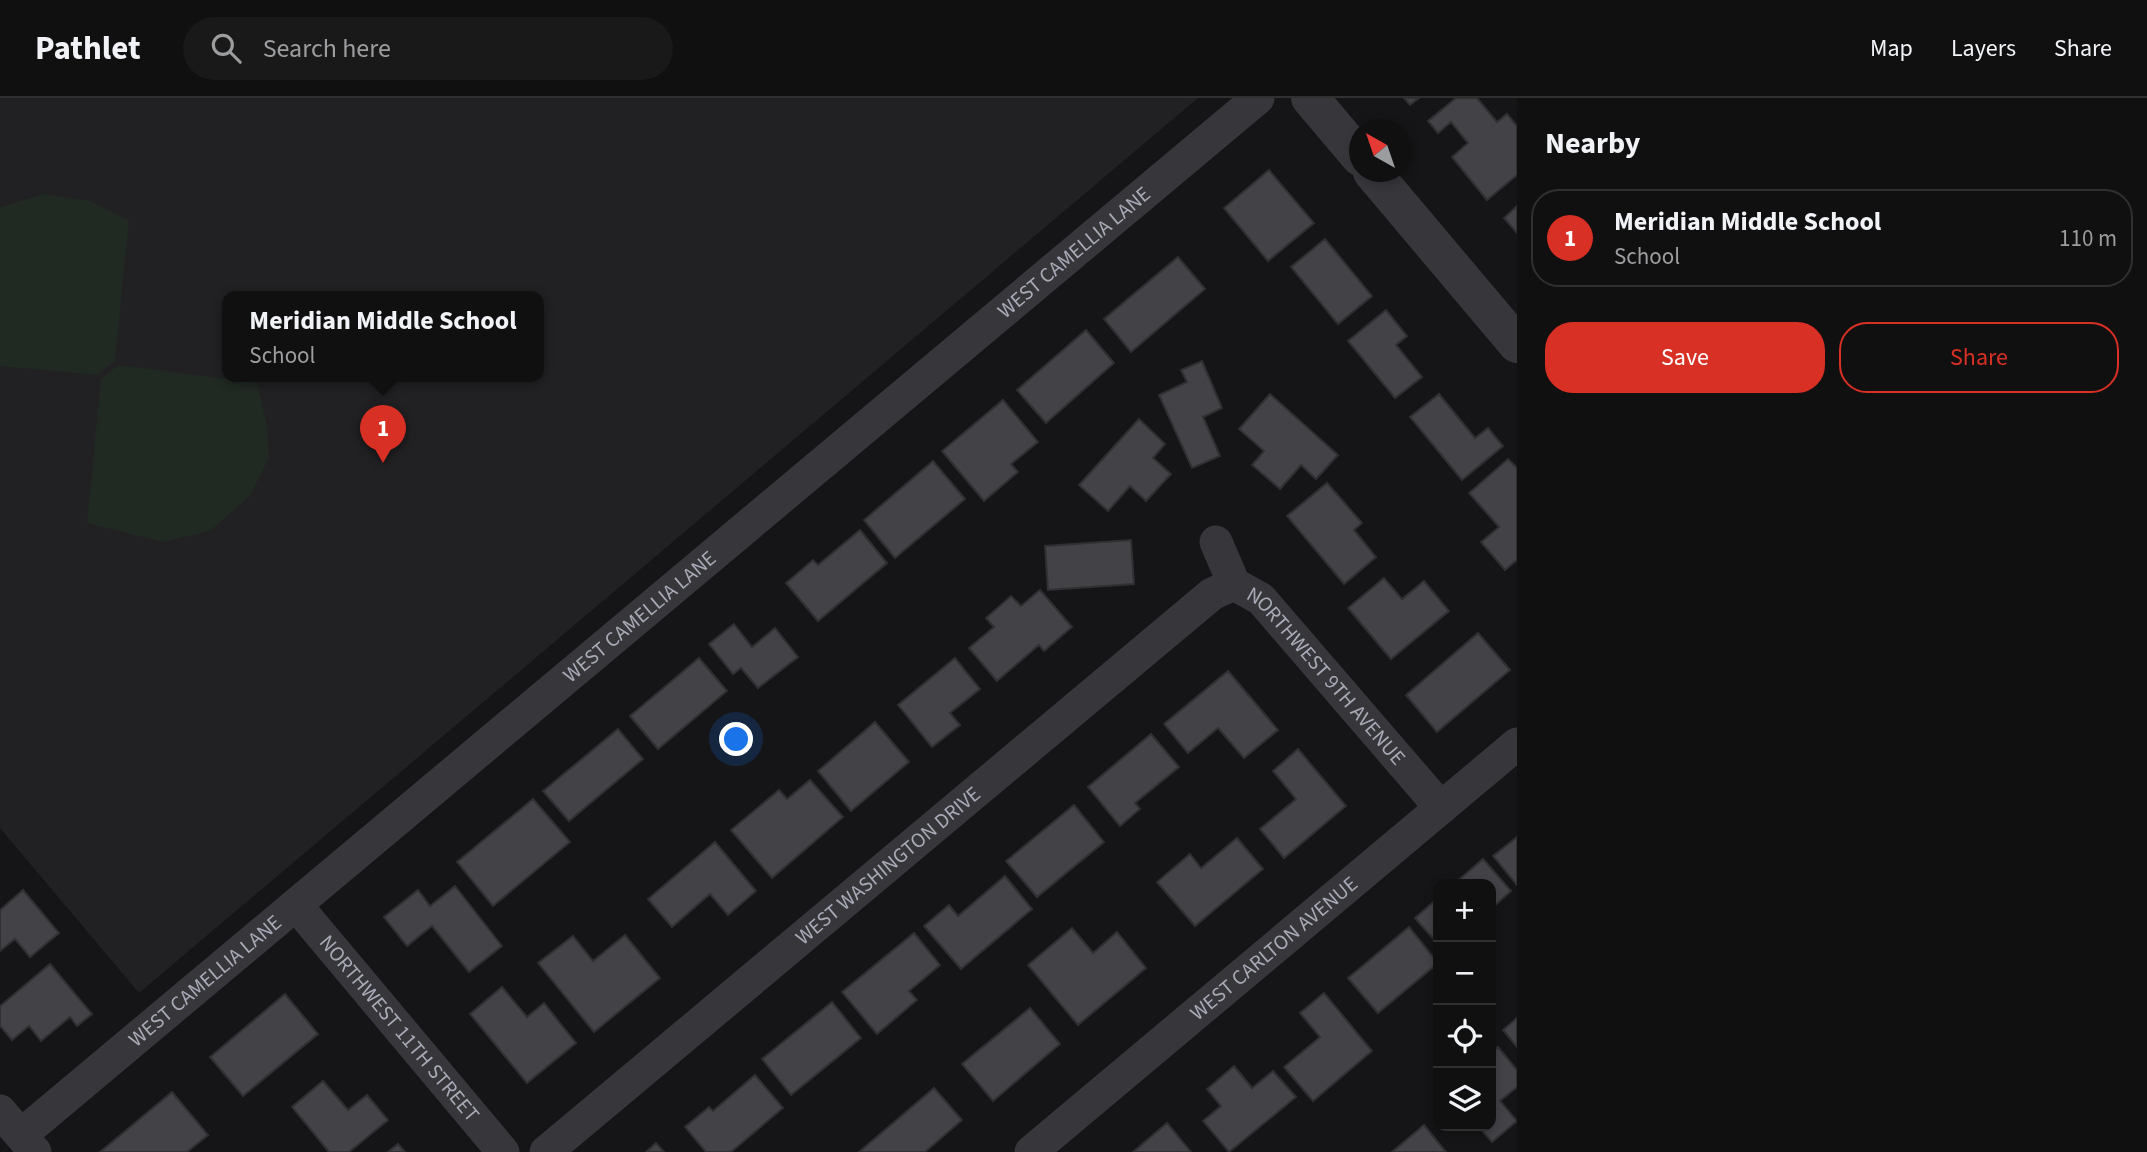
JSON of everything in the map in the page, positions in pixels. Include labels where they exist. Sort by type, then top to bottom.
[{"type":"street","name":"WEST CAMELLIA LANE","points":[[19,1133],[296,905],[1258,98]]},
{"type":"street","points":[[1310,98],[1349,144]]},
{"type":"street","points":[[1380,182],[1517,344]]},
{"type":"street","name":"NORTHWEST 9TH AVENUE","points":[[1216,542],[1234,584],[1261,599],[1441,808]]},
{"type":"street","name":"WEST WASHINGTON DRIVE","points":[[546,1152],[1212,594],[1234,584]]},
{"type":"street","name":"WEST CARLTON AVENUE","points":[[1031,1152],[1517,744]]},
{"type":"street","name":"NORTHWEST 11TH STREET","points":[[296,905],[503,1152]]},
{"type":"shaded area","points":[[0,98],[1198,98],[139,993],[0,828]]},
{"type":"shaded area","points":[[44,194],[90,201],[129,220],[115,361],[97,375],[0,366],[0,207]]},
{"type":"shaded area","points":[[118,365],[222,378],[222,382],[257,383],[267,425],[269,458],[250,496],[210,531],[162,542],[87,523],[101,379]]},
{"type":"building","points":[[1404,98],[1419,98],[1410,105]]},
{"type":"building","points":[[1456,98],[1477,98],[1497,122],[1507,114],[1517,126],[1517,175],[1487,200],[1452,157],[1468,143],[1451,122],[1438,133],[1428,121]]},
{"type":"building","points":[[1269,170],[1314,223],[1268,261],[1224,208]]},
{"type":"building","points":[[1517,206],[1517,233],[1504,218]]},
{"type":"building","points":[[1325,239],[1372,296],[1338,324],[1291,267]]},
{"type":"building","points":[[1178,257],[1205,289],[1131,352],[1104,319]]},
{"type":"building","points":[[1386,310],[1407,336],[1396,345],[1422,377],[1395,398],[1348,341]]},
{"type":"building","points":[[1086,330],[1114,363],[1046,423],[1017,390]]},
{"type":"building","points":[[1202,361],[1222,408],[1203,417],[1220,456],[1192,468],[1159,395],[1187,382],[1181,370]]},
{"type":"building","points":[[1270,394],[1338,455],[1316,479],[1301,465],[1280,489],[1252,465],[1264,451],[1239,429]]},
{"type":"building","points":[[1439,394],[1475,438],[1488,428],[1503,446],[1462,480],[1410,417]]},
{"type":"building","points":[[1003,400],[1038,442],[1011,464],[1018,472],[984,501],[942,451]]},
{"type":"building","points":[[1139,419],[1165,444],[1153,458],[1171,474],[1146,501],[1130,486],[1108,511],[1079,485]]},
{"type":"building","points":[[1508,459],[1517,468],[1517,560],[1505,570],[1481,542],[1499,527],[1469,493]]},
{"type":"building","points":[[933,461],[965,499],[895,558],[864,520]]},
{"type":"building","points":[[1327,483],[1362,523],[1354,530],[1376,557],[1344,584],[1287,516]]},
{"type":"building","points":[[860,530],[887,563],[818,621],[786,583],[813,560],[818,565]]},
{"type":"building","points":[[1131,540],[1134,584],[1048,590],[1045,546]]},
{"type":"building","points":[[1384,578],[1402,599],[1424,581],[1449,611],[1391,659],[1348,608]]},
{"type":"building","points":[[1040,590],[1072,627],[1044,651],[1039,645],[997,681],[969,648],[994,627],[986,618],[1011,596],[1021,606]]},
{"type":"building","points":[[734,624],[752,647],[775,628],[798,657],[758,688],[741,668],[733,674],[709,644]]},
{"type":"building","points":[[1478,633],[1510,670],[1437,732],[1406,695]]},
{"type":"building","points":[[699,658],[727,691],[658,749],[630,716]]},
{"type":"building","points":[[955,658],[980,689],[950,713],[960,725],[932,747],[898,705]]},
{"type":"building","points":[[1228,671],[1278,730],[1244,758],[1218,728],[1188,753],[1164,724]]},
{"type":"building","points":[[875,722],[909,762],[851,811],[818,771]]},
{"type":"building","points":[[618,729],[643,759],[569,821],[543,791]]},
{"type":"building","points":[[1151,734],[1179,767],[1135,803],[1140,809],[1120,826],[1088,787]]},
{"type":"building","points":[[1298,749],[1346,806],[1284,858],[1260,829],[1296,799],[1273,771]]},
{"type":"building","points":[[810,780],[843,817],[772,878],[731,830],[779,790],[787,799]]},
{"type":"building","points":[[533,799],[570,842],[493,906],[457,862]]},
{"type":"building","points":[[1074,805],[1104,842],[1037,897],[1006,861]]},
{"type":"building","points":[[1517,837],[1517,885],[1493,856]]},
{"type":"building","points":[[1237,838],[1263,869],[1195,926],[1157,882],[1190,854],[1201,868]]},
{"type":"building","points":[[715,842],[756,891],[728,915],[710,894],[672,927],[648,899]]},
{"type":"building","points":[[1483,859],[1511,891],[1496,904],[1496,879],[1460,879]]},
{"type":"building","points":[[1005,876],[1032,909],[961,969],[924,926],[949,905],[958,916]]},
{"type":"building","points":[[455,886],[502,946],[469,972],[432,926],[407,946],[384,917],[418,890],[430,906]]},
{"type":"building","points":[[23,890],[59,933],[30,957],[15,939],[0,951],[0,910]]},
{"type":"building","points":[[1433,902],[1433,938],[1415,918]]},
{"type":"building","points":[[1409,927],[1433,957],[1433,967],[1378,1013],[1348,978]]},
{"type":"building","points":[[1072,928],[1093,953],[1117,932],[1146,968],[1078,1025],[1028,965]]},
{"type":"building","points":[[914,933],[940,965],[909,991],[917,1000],[877,1034],[842,992]]},
{"type":"building","points":[[625,935],[660,978],[594,1032],[538,963],[573,936],[593,961]]},
{"type":"building","points":[[50,964],[92,1014],[77,1026],[70,1017],[41,1041],[29,1026],[12,1040],[0,1026],[0,1006]]},
{"type":"building","points":[[502,987],[527,1017],[544,1003],[576,1043],[527,1083],[470,1014]]},
{"type":"building","points":[[1324,993],[1372,1051],[1313,1101],[1284,1067],[1320,1037],[1300,1013]]},
{"type":"building","points":[[285,994],[318,1034],[243,1096],[210,1057]]},
{"type":"building","points":[[832,1002],[861,1038],[791,1095],[762,1059]]},
{"type":"building","points":[[1030,1008],[1060,1044],[993,1101],[962,1064]]},
{"type":"building","points":[[1517,1018],[1517,1047],[1503,1030]]},
{"type":"building","points":[[1498,1047],[1517,1070],[1517,1087],[1500,1101],[1517,1121],[1492,1142],[1482,1131],[1496,1131]]},
{"type":"building","points":[[1234,1066],[1252,1088],[1273,1071],[1296,1097],[1229,1152],[1203,1121],[1221,1106],[1207,1089]]},
{"type":"building","points":[[755,1075],[783,1108],[731,1152],[706,1152],[685,1127],[709,1107],[713,1111]]},
{"type":"building","points":[[323,1081],[348,1110],[367,1095],[388,1120],[349,1152],[329,1152],[292,1107]]},
{"type":"building","points":[[934,1088],[962,1120],[925,1152],[859,1152]]},
{"type":"building","points":[[172,1092],[208,1135],[187,1152],[100,1152]]},
{"type":"building","points":[[1167,1123],[1191,1152],[1133,1152]]},
{"type":"building","points":[[1424,1125],[1446,1152],[1392,1152]]},
{"type":"building","points":[[656,1143],[664,1152],[646,1152]]},
{"type":"building","points":[[398,1144],[405,1152],[388,1152]]},
{"type":"place","name":"Meridian Middle School","points":[[383,463]]}]
